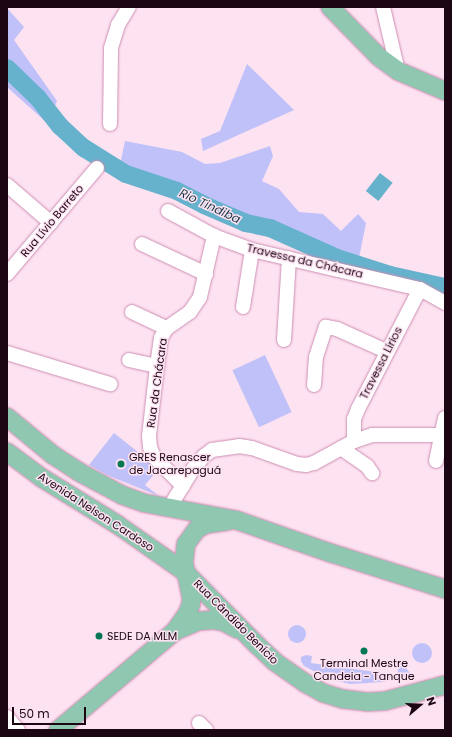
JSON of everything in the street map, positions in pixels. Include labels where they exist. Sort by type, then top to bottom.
[{"type":"main road","points":[[330,7],[379,57],[398,71],[445,91]]},
{"type":"main road","points":[[7,417],[52,455],[79,472],[122,495],[144,503],[236,520],[331,554],[445,589]]},
{"type":"main road","name":"Avenida Nelson Cardoso","points":[[7,452],[42,478],[118,525],[185,572]]},
{"type":"main road","points":[[58,730],[176,630],[187,614],[191,604],[191,596],[185,572],[185,547],[191,535],[197,529],[207,524],[236,520]]},
{"type":"main road","name":"Rua Cândido Benício","points":[[185,572],[275,662],[305,683],[323,693],[342,699],[367,702],[385,701],[443,685]]},
{"type":"main road","points":[[176,630],[199,621],[213,620],[234,626],[246,634]]},
{"type":"street","points":[[110,124],[111,48],[118,25],[129,7]]},
{"type":"street","points":[[383,7],[398,71]]},
{"type":"street","name":"Rua Lívio Barreto","points":[[7,274],[97,168]]},
{"type":"street","points":[[7,185],[51,223]]},
{"type":"street","name":"Travessa da Chácara","points":[[168,210],[214,236],[252,250],[420,289],[445,303]]},
{"type":"street","name":"Rua da Chácara","points":[[183,486],[154,457],[150,447],[149,436],[157,366],[161,338],[167,328],[196,305],[206,274],[214,236]]},
{"type":"street","points":[[142,244],[206,274]]},
{"type":"street","points":[[243,307],[252,250]]},
{"type":"street","points":[[284,340],[289,258]]},
{"type":"street","name":"Travessa Lírios","points":[[354,441],[354,419],[358,409],[370,387],[386,351],[420,289]]},
{"type":"street","points":[[132,312],[167,328]]},
{"type":"street","points":[[314,385],[316,357],[326,327],[337,329],[386,351]]},
{"type":"street","points":[[7,353],[110,384]]},
{"type":"street","points":[[129,360],[157,366]]},
{"type":"street","points":[[436,461],[443,434],[445,418]]},
{"type":"street","points":[[169,508],[204,456],[212,450],[240,446],[252,448],[297,464],[306,465],[354,441],[372,435],[443,434]]},
{"type":"street","points":[[341,448],[367,466],[372,473]]},
{"type":"street","points":[[7,717],[18,730]]},
{"type":"shaded area","points":[[7,8],[24,27],[14,40],[57,101],[47,123],[7,87]]},
{"type":"shaded area","points":[[247,64],[294,110],[203,151],[201,139],[220,131]]},
{"type":"shaded area","points":[[125,141],[182,152],[205,164],[220,163],[270,146],[273,156],[262,181],[279,189],[299,212],[323,214],[341,231],[358,214],[366,223],[359,258],[215,207],[178,187],[132,173],[120,165]]},
{"type":"shaded area","points":[[380,173],[393,183],[378,201],[366,191]]},
{"type":"shaded area","points":[[265,355],[292,412],[259,427],[232,370]]},
{"type":"shaded area","name":"GRES Renascer de Jacarepaguá","points":[[114,433],[153,464],[155,473],[145,485],[159,496],[107,475],[89,465]]},
{"type":"shaded area","points":[[297,625],[303,628],[306,634],[303,640],[297,643],[291,640],[288,634],[291,628]]},
{"type":"shaded area","points":[[422,643],[429,646],[432,653],[429,660],[422,663],[415,660],[412,653],[415,646]]},
{"type":"shaded area","points":[[306,655],[312,656],[311,663],[397,675],[399,666],[405,667],[410,673],[384,682],[350,684],[329,679],[304,666],[301,661],[301,657]]},
{"type":"waterway","name":"Rio Tindiba","points":[[7,68],[38,98],[60,126],[84,148],[126,174],[177,191],[204,205],[246,223],[270,228],[337,258],[390,275],[445,287]]},
{"type":"place","name":"GRES Renascer de Jacarepaguá","points":[[121,464]]},
{"type":"place","name":"SEDE DA MLM","points":[[99,636]]},
{"type":"place","name":"Terminal Mestre Candeia - Tanque","points":[[364,651]]}]
